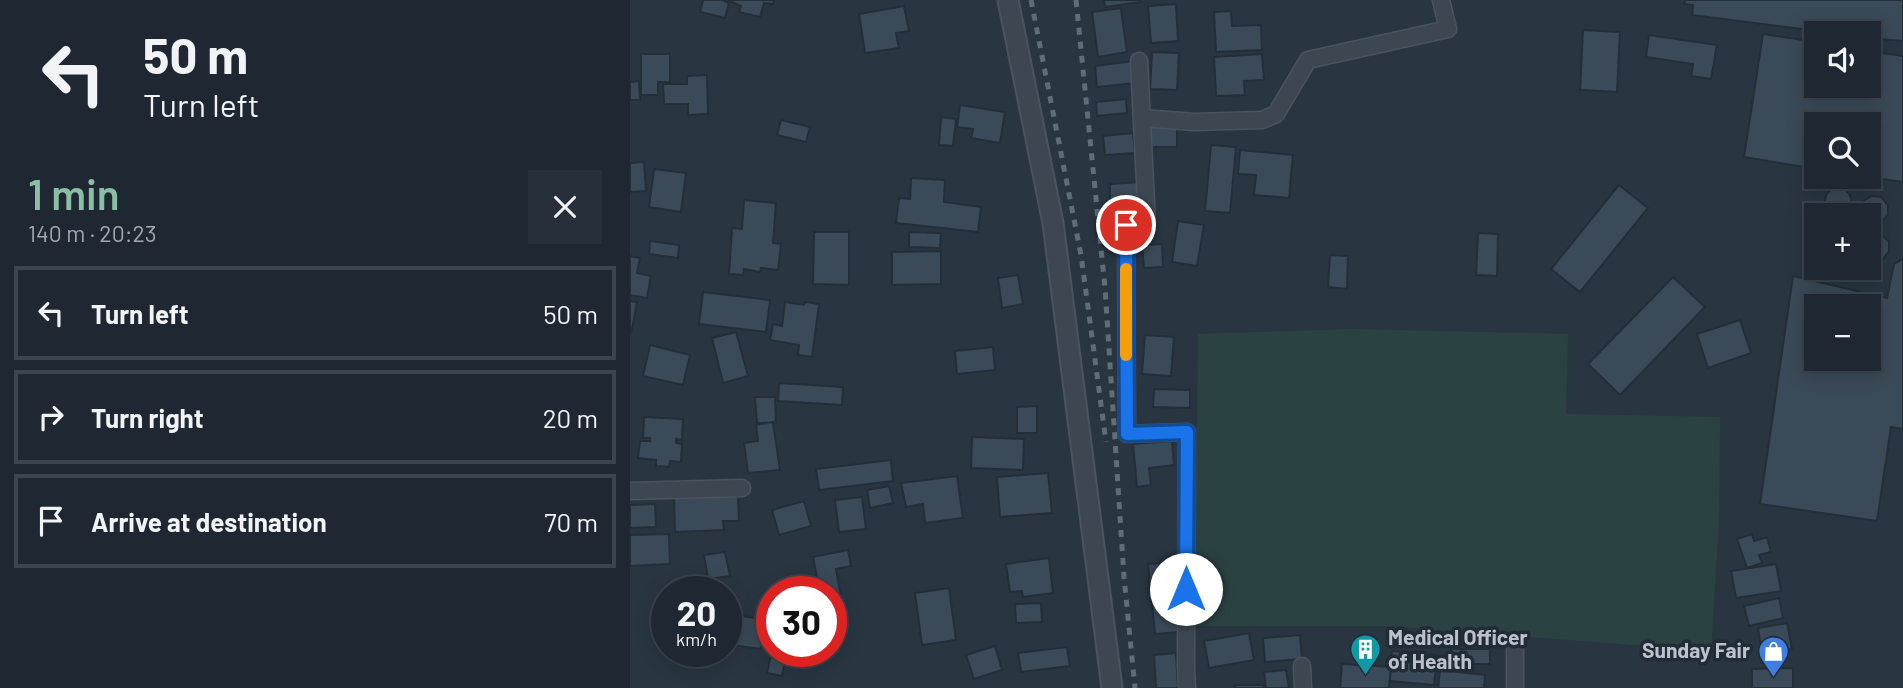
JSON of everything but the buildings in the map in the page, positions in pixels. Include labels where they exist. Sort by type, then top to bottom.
[{"type":"street","points":[[1008,0],[1053,223],[1112,688]]},
{"type":"street","points":[[1142,118],[1194,122],[1262,120],[1276,114],[1308,60],[1448,29],[1441,0]]},
{"type":"street","points":[[1139,61],[1147,223],[1126,225],[1127,434],[1187,432],[1187,688]]},
{"type":"street","points":[[630,491],[743,488]]},
{"type":"street","points":[[1515,649],[1515,688]]},
{"type":"street","points":[[1302,666],[1303,688]]},
{"type":"green space","points":[[1350,329],[1568,334],[1566,414],[1720,417],[1719,521],[1711,651],[1388,626],[1195,626],[1198,334]]},
{"type":"railway","points":[[1031,0],[1081,255],[1106,442]]},
{"type":"railway","points":[[1076,0],[1105,288],[1124,577],[1135,688]]},
{"type":"slow traffic","points":[[1126,269],[1126,355]]},
{"type":"place","name":"Medical Officer of Health","points":[[1365,677]]},
{"type":"place","name":"Sunday Fair","points":[[1773,678]]},
{"type":"route","points":[[1126,225],[1127,434],[1187,432],[1186,589]]}]
